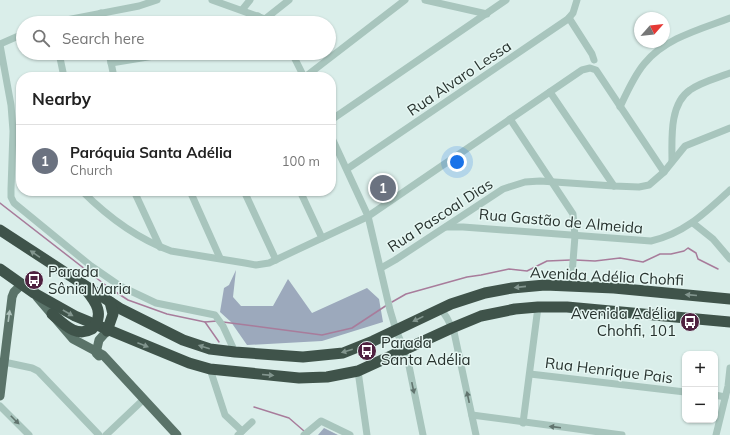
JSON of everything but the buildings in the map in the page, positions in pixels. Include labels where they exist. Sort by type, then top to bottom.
[{"type":"highway","name":"Avenida Adélia Chohfi","points":[[0,230],[110,302],[183,340],[210,349],[303,357],[327,356],[357,348],[452,328],[481,316],[515,309],[538,307],[567,307],[730,322]]},
{"type":"highway","name":"Avenida Adélia Chohfi","points":[[0,270],[21,285],[74,316],[95,326],[189,363],[210,369],[299,378],[327,377],[358,371],[441,309],[468,298],[512,288],[545,285],[571,286],[730,299]]},
{"type":"highway","points":[[52,314],[76,332],[87,332],[95,326],[99,315],[97,305],[79,283]]},
{"type":"highway","points":[[107,330],[113,314],[110,302]]},
{"type":"main road","points":[[0,396],[12,297],[14,292],[21,285]]},
{"type":"main road","points":[[34,293],[73,338],[96,353],[177,435]]},
{"type":"main road","points":[[96,353],[99,340],[107,330]]},
{"type":"main road","points":[[142,401],[169,435]]},
{"type":"street","points":[[86,16],[139,6],[157,0]]},
{"type":"street","points":[[212,0],[258,16]]},
{"type":"street","points":[[242,10],[250,0]]},
{"type":"street","points":[[269,16],[289,0]]},
{"type":"street","points":[[336,53],[405,0]]},
{"type":"street","points":[[425,0],[487,14]]},
{"type":"street","points":[[336,117],[506,0]]},
{"type":"street","points":[[577,0],[573,13],[569,18],[592,54],[594,60]]},
{"type":"street","name":"Rua Alvaro Lessa","points":[[347,169],[569,18]]},
{"type":"street","points":[[620,107],[638,73],[645,63],[660,49],[691,33],[730,18]]},
{"type":"street","points":[[16,37],[0,45],[11,105],[13,131],[11,197],[14,203],[91,266],[120,286],[156,304],[212,313],[219,319],[235,352]]},
{"type":"street","points":[[60,60],[63,72]]},
{"type":"street","points":[[111,60],[113,72]]},
{"type":"street","points":[[112,63],[130,60]]},
{"type":"street","points":[[296,60],[302,72]]},
{"type":"street","points":[[311,72],[327,60]]},
{"type":"street","points":[[87,196],[141,237],[160,247],[187,254],[220,258],[256,265],[269,263],[368,216],[582,70],[590,68],[596,70],[664,172]]},
{"type":"street","points":[[672,161],[675,115],[680,101],[690,90],[730,73]]},
{"type":"street","points":[[550,92],[614,186]]},
{"type":"street","points":[[510,119],[573,214],[574,236],[571,286]]},
{"type":"street","name":"Rua Pascoal Dias","points":[[381,268],[502,189],[525,182],[552,181],[638,187],[649,185],[664,172],[685,146],[730,128]]},
{"type":"street","points":[[336,146],[368,216],[390,310],[400,340],[423,435]]},
{"type":"street","name":"Rua Gastão de Almeida","points":[[445,227],[464,226],[651,241],[665,238],[693,223],[730,190]]},
{"type":"street","points":[[136,196],[160,247]]},
{"type":"street","points":[[192,196],[220,258]]},
{"type":"street","points":[[246,196],[276,260]]},
{"type":"street","points":[[302,196],[322,238]]},
{"type":"street","points":[[693,223],[713,239],[730,259]]},
{"type":"street","points":[[523,423],[538,307]]},
{"type":"street","points":[[441,309],[452,328],[476,435]]},
{"type":"street","points":[[4,362],[32,368],[38,371],[99,435]]},
{"type":"street","points":[[716,435],[729,388],[730,368]]},
{"type":"street","points":[[210,369],[225,415],[240,433],[252,422]]},
{"type":"street","points":[[358,371],[367,435]]},
{"type":"street","name":"Rua Henrique Pais","points":[[530,374],[682,392]]},
{"type":"street","points":[[106,435],[142,401]]},
{"type":"street","points":[[0,406],[29,435]]},
{"type":"street","points":[[472,415],[622,435]]},
{"type":"street","points":[[304,435],[318,423],[324,421],[350,435]]},
{"type":"shaded area","points":[[236,270],[233,297],[241,306],[273,306],[288,279],[312,313],[367,288],[379,299],[383,322],[322,341],[247,345],[231,322],[220,312],[224,288],[229,285]]},
{"type":"shaded area","points":[[324,428],[338,435],[318,435]]},
{"type":"waterway","points":[[0,203],[108,287],[128,300],[167,314],[205,322],[217,321]]},
{"type":"waterway","points":[[575,260],[595,261],[620,258],[643,262],[660,254],[671,254],[684,251],[688,248],[696,253],[698,259],[718,269]]},
{"type":"waterway","points":[[392,302],[406,294],[467,277],[509,269],[527,271],[547,261],[571,260]]},
{"type":"waterway","points":[[223,322],[322,335],[352,328],[387,305]]},
{"type":"waterway","points":[[205,322],[219,342]]},
{"type":"waterway","points":[[254,407],[289,418],[304,431]]},
{"type":"place","name":"Paróquia Santa Adélia","points":[[383,188]]},
{"type":"place","name":"Parada Sônia Maria","points":[[34,280]]},
{"type":"place","name":"Avenida Adélia Chohfi, 101","points":[[690,322]]},
{"type":"place","name":"Parada Santa Adélia","points":[[367,351]]}]
